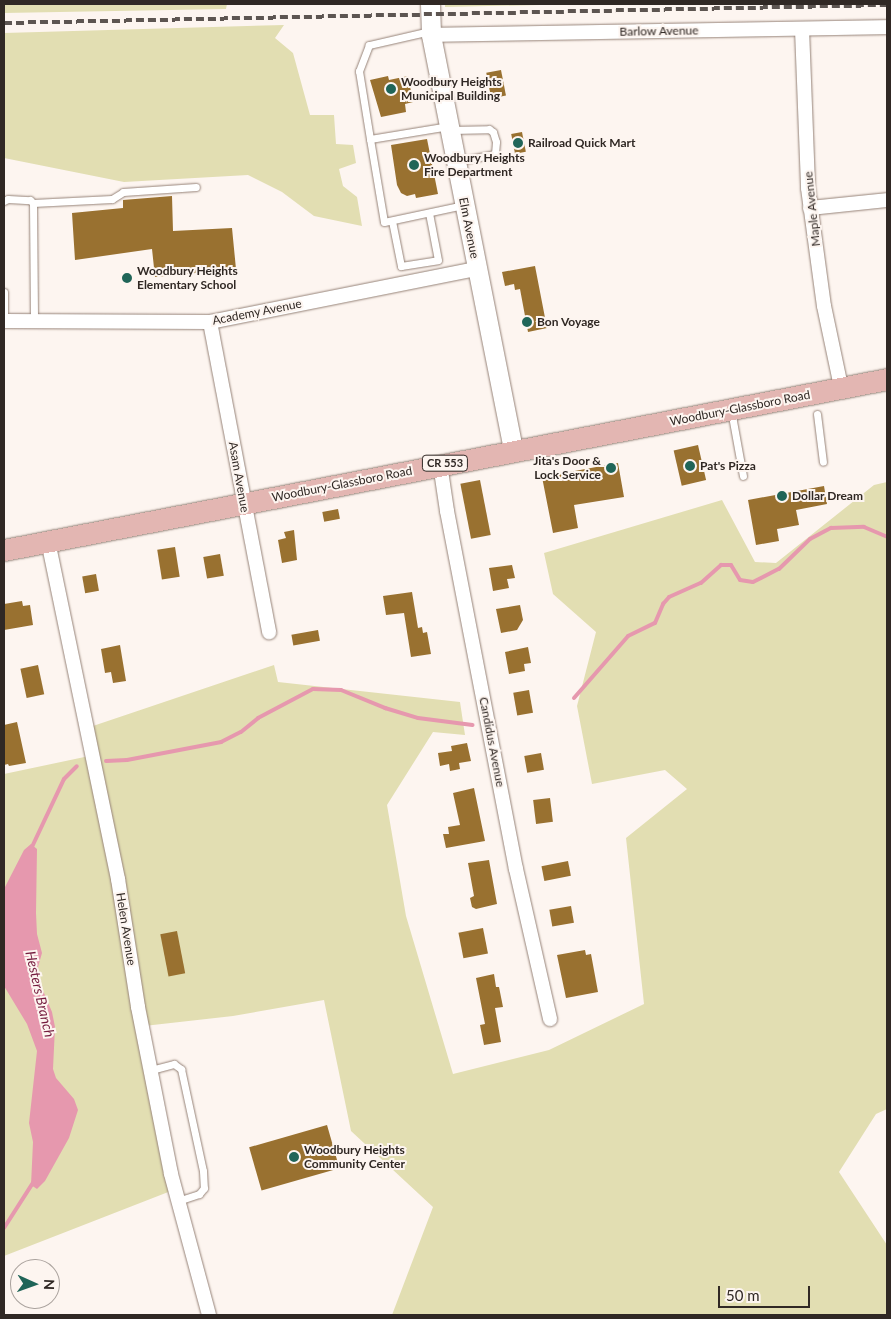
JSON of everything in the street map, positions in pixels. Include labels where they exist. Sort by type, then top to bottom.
[{"type":"main road","name":"Elm Avenue","points":[[430,4],[431,33],[513,450]]},
{"type":"main road","name":"Woodbury-Glassboro Road","points":[[4,550],[440,464],[887,379]]},
{"type":"street","name":"Barlow Avenue","points":[[431,33],[887,27]]},
{"type":"street","name":"Maple Avenue","points":[[802,29],[810,208],[824,306],[841,387]]},
{"type":"street","points":[[810,208],[887,200]]},
{"type":"street","name":"Academy Avenue","points":[[4,321],[210,322],[476,268]]},
{"type":"street","name":"Asam Avenue","points":[[210,322],[269,632]]},
{"type":"street","name":"Candidus Avenue","points":[[440,464],[449,521],[516,869],[550,1019]]},
{"type":"street","name":"Helen Avenue","points":[[48,542],[118,879],[151,1070],[178,1201],[209,1315]]},
{"type":"lane","points":[[431,33],[369,45],[359,71],[384,222],[464,205]]},
{"type":"lane","points":[[370,139],[450,128],[489,129],[496,142],[495,154],[456,161]]},
{"type":"lane","points":[[4,201],[8,199],[30,200],[33,203],[112,199],[123,192],[196,188]]},
{"type":"lane","points":[[33,203],[34,321]]},
{"type":"lane","points":[[392,221],[401,266],[438,260],[429,213]]},
{"type":"lane","points":[[4,292],[4,321]]},
{"type":"lane","points":[[731,410],[743,476]]},
{"type":"lane","points":[[816,414],[823,462]]},
{"type":"lane","points":[[151,1070],[174,1064],[181,1069],[203,1171],[204,1188],[199,1194],[178,1201]]},
{"type":"shaded area","points":[[4,4],[227,4],[226,9],[4,13]]},
{"type":"shaded area","points":[[445,4],[583,4],[445,7]]},
{"type":"shaded area","points":[[284,25],[275,38],[293,53],[310,115],[334,115],[336,144],[353,145],[356,163],[339,169],[343,186],[357,197],[362,226],[314,216],[282,192],[248,175],[124,182],[4,158],[4,33]]},
{"type":"shaded area","points":[[887,482],[887,1109],[876,1114],[839,1172],[887,1245],[887,1315],[392,1315],[433,1207],[351,1131],[324,1000],[233,1016],[144,1026],[176,1189],[4,1256],[4,774],[94,755],[90,727],[274,665],[278,682],[460,702],[465,735],[433,732],[387,805],[406,916],[453,1074],[549,1050],[644,1004],[626,838],[687,789],[665,770],[592,784],[577,706],[596,632],[553,594],[544,553],[722,500],[755,562],[776,563],[874,485]]},
{"type":"water","points":[[31,844],[37,849],[37,934],[42,953],[36,974],[52,1012],[55,1027],[53,1069],[56,1078],[74,1099],[78,1110],[69,1138],[45,1181],[37,1189],[31,1185],[33,1142],[29,1123],[37,1051],[27,1024],[4,986],[4,889],[24,850]]},
{"type":"building","points":[[501,70],[506,96],[491,98],[486,73]]},
{"type":"building","name":"Woodbury Heights Municipal Building","points":[[388,76],[389,80],[408,76],[413,102],[405,104],[406,112],[381,117],[370,80]]},
{"type":"building","points":[[522,132],[526,152],[515,154],[511,134]]},
{"type":"building","points":[[427,139],[438,194],[416,198],[415,194],[407,196],[401,193],[397,185],[391,145]]},
{"type":"building","points":[[172,196],[173,231],[232,228],[236,269],[155,277],[152,249],[75,260],[72,213],[123,208],[123,200]]},
{"type":"building","points":[[535,266],[547,328],[528,332],[520,289],[515,290],[514,284],[505,286],[502,272]]},
{"type":"building","name":"Pat's Pizza","points":[[698,445],[706,480],[682,486],[674,451]]},
{"type":"building","points":[[618,463],[624,497],[574,505],[578,528],[553,533],[542,477]]},
{"type":"building","points":[[480,480],[491,535],[471,539],[460,484]]},
{"type":"building","points":[[824,486],[827,504],[796,510],[799,525],[777,529],[779,541],[756,545],[748,500]]},
{"type":"building","points":[[338,509],[340,519],[324,522],[322,512]]},
{"type":"building","points":[[294,530],[297,560],[282,563],[278,540],[286,538],[284,532]]},
{"type":"building","points":[[175,547],[180,577],[162,579],[157,550]]},
{"type":"building","points":[[220,554],[224,576],[207,579],[203,557]]},
{"type":"building","points":[[512,565],[515,578],[507,579],[509,588],[493,591],[489,568]]},
{"type":"building","points":[[96,574],[99,591],[85,593],[82,576]]},
{"type":"building","points":[[412,592],[418,628],[422,627],[423,633],[427,632],[431,654],[411,657],[404,613],[386,615],[383,596]]},
{"type":"building","points":[[22,601],[23,606],[30,605],[33,625],[4,630],[4,604]]},
{"type":"building","points":[[520,605],[523,620],[517,630],[501,633],[496,609]]},
{"type":"building","points":[[318,630],[320,641],[293,646],[291,635]]},
{"type":"building","points":[[120,645],[126,681],[113,683],[111,672],[105,673],[101,649]]},
{"type":"building","points":[[528,647],[531,663],[524,664],[525,671],[509,674],[505,652]]},
{"type":"building","points":[[38,665],[44,694],[27,698],[20,669]]},
{"type":"building","points":[[529,690],[533,713],[517,715],[513,693]]},
{"type":"building","points":[[17,722],[26,763],[4,765],[4,725]]},
{"type":"building","points":[[467,743],[471,761],[459,763],[460,769],[450,771],[449,764],[440,766],[438,753],[452,751],[451,746]]},
{"type":"building","points":[[541,753],[544,770],[527,773],[524,756]]},
{"type":"building","points":[[474,788],[485,841],[446,848],[443,834],[449,834],[448,827],[460,825],[453,793]]},
{"type":"building","points":[[550,798],[553,822],[536,824],[533,800]]},
{"type":"building","points":[[489,860],[497,904],[476,909],[472,907],[470,898],[474,896],[468,863]]},
{"type":"building","points":[[568,861],[571,876],[544,881],[541,866]]},
{"type":"building","points":[[571,906],[574,923],[552,927],[549,910]]},
{"type":"building","points":[[483,928],[488,954],[463,958],[458,933]]},
{"type":"building","points":[[177,931],[185,973],[169,976],[160,934]]},
{"type":"building","points":[[585,950],[586,955],[591,954],[598,992],[566,998],[557,955]]},
{"type":"building","points":[[494,974],[503,1007],[495,1008],[501,1042],[484,1045],[480,1025],[485,1024],[476,978]]},
{"type":"building","name":"Woodbury Heights Community Center","points":[[327,1125],[339,1168],[262,1191],[249,1147]]},
{"type":"waterway","name":"Hesters Branch","points":[[574,698],[628,636],[655,623],[663,604],[669,597],[701,583],[721,565],[731,565],[740,580],[753,582],[779,569],[810,539],[831,528],[864,527],[887,537]]},
{"type":"waterway","name":"Hesters Branch","points":[[106,761],[127,760],[221,742],[241,732],[258,718],[313,689],[341,690],[385,708],[418,718],[473,725]]},
{"type":"waterway","name":"Hesters Branch","points":[[31,849],[64,779],[77,766]]},
{"type":"waterway","name":"Hesters Branch","points":[[4,1228],[34,1181]]},
{"type":"railway","points":[[4,23],[887,5]]},
{"type":"place","name":"Woodbury Heights Municipal Building","points":[[391,89]]},
{"type":"place","name":"Railroad Quick Mart","points":[[518,143]]},
{"type":"place","name":"Woodbury Heights Fire Department","points":[[414,165]]},
{"type":"place","name":"Woodbury Heights Elementary School","points":[[127,278]]},
{"type":"place","name":"Bon Voyage","points":[[527,322]]},
{"type":"place","name":"Pat's Pizza","points":[[690,466]]},
{"type":"place","name":"Jita's Door & Lock Service","points":[[611,468]]},
{"type":"place","name":"Dollar Dream","points":[[782,496]]},
{"type":"place","name":"Woodbury Heights Community Center","points":[[294,1157]]}]
